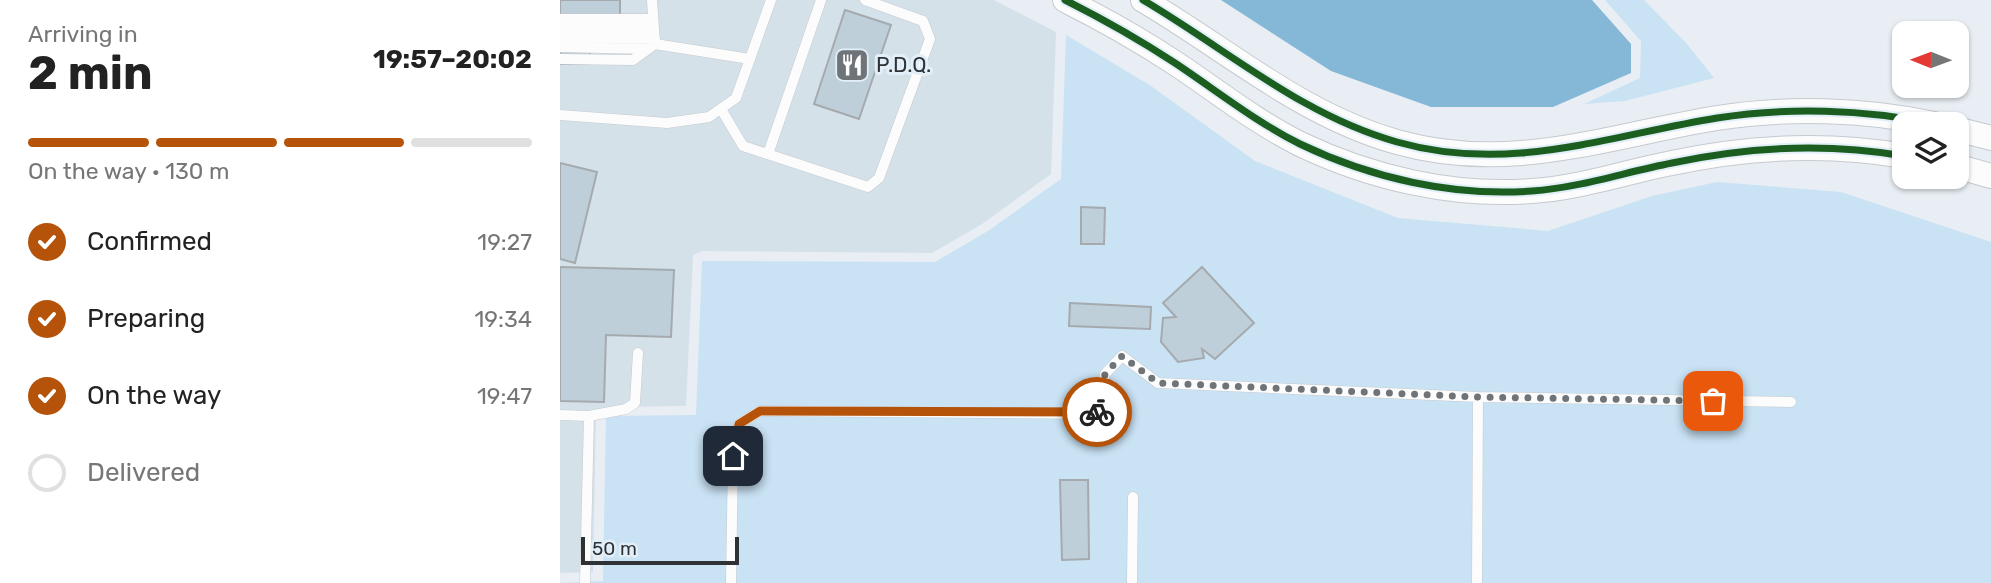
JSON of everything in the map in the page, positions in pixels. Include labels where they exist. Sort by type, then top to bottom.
[{"type":"street","points":[[1065,0],[1163,56],[1264,124],[1299,143],[1359,168],[1412,182],[1474,191],[1531,191],[1722,154],[1816,149],[1892,155]]},
{"type":"street","points":[[1143,0],[1291,98],[1324,115],[1399,143],[1440,151],[1514,155],[1548,152],[1671,126],[1770,113],[1856,114],[1892,119]]},
{"type":"street","points":[[1969,132],[1991,138]]},
{"type":"street","points":[[1969,170],[1991,176]]},
{"type":"lane","points":[[560,59],[632,60],[653,36],[652,0]]},
{"type":"lane","points":[[560,115],[667,123],[709,117],[736,98],[771,0]]},
{"type":"lane","points":[[768,154],[821,0]]},
{"type":"lane","points":[[721,109],[743,146],[868,187],[879,178],[930,39],[923,21],[865,0]]},
{"type":"lane","points":[[560,19],[653,36],[750,59]]},
{"type":"lane","points":[[560,28],[653,36]]},
{"type":"lane","points":[[560,37],[653,36]]},
{"type":"lane","points":[[560,47],[653,36]]},
{"type":"lane","points":[[560,415],[589,416],[626,409],[635,403],[638,353]]},
{"type":"lane","points":[[731,583],[733,456],[739,424],[760,411],[1096,414],[1105,374],[1122,356],[1158,383],[1478,397],[1791,402]]},
{"type":"lane","points":[[1477,583],[1478,397]]},
{"type":"lane","points":[[585,583],[589,416]]},
{"type":"lane","points":[[1132,583],[1133,498]]},
{"type":"shaded area","points":[[560,0],[994,0],[1056,32],[1051,174],[982,224],[932,253],[702,251],[693,255],[686,406],[606,407],[596,413],[593,572],[560,573]]},
{"type":"shaded area","points":[[1605,0],[1644,0],[1687,44],[1714,78],[1625,101],[1584,104],[1640,78],[1641,41]]},
{"type":"shaded area","points":[[1066,35],[1151,86],[1255,161],[1398,218],[1548,231],[1652,196],[1717,182],[1841,192],[1991,242],[1991,583],[560,583],[603,581],[606,416],[696,415],[702,261],[935,262],[988,231],[1061,179]]},
{"type":"water","points":[[1221,0],[1592,0],[1631,44],[1631,73],[1553,107],[1431,107],[1331,71]]},
{"type":"building","points":[[560,0],[620,0],[620,17],[590,18],[590,64],[560,64]]},
{"type":"building","name":"P.D.Q.","points":[[845,10],[891,25],[859,119],[814,104]]},
{"type":"building","points":[[560,163],[597,172],[575,263],[560,259]]},
{"type":"building","points":[[1081,207],[1105,208],[1104,244],[1081,244]]},
{"type":"building","points":[[560,267],[674,270],[671,337],[606,335],[604,402],[560,401]]},
{"type":"building","points":[[1202,267],[1254,323],[1215,359],[1202,349],[1204,358],[1178,362],[1161,342],[1163,318],[1176,317],[1163,303]]},
{"type":"building","points":[[1070,303],[1151,307],[1150,329],[1069,326]]},
{"type":"building","points":[[1060,480],[1088,480],[1089,559],[1062,560]]},
{"type":"cycle path","points":[[1065,0],[1148,46],[1252,116],[1300,144],[1355,167],[1443,188],[1502,192],[1550,189],[1700,158],[1758,150],[1817,148],[1892,154]]},
{"type":"cycle path","points":[[1143,0],[1266,80],[1329,115],[1397,142],[1439,151],[1479,154],[1558,149],[1743,114],[1826,111],[1892,117]]},
{"type":"way so far","points":[[1097,412],[1105,374],[1122,356],[1158,383],[1478,397],[1713,401]]},
{"type":"place","name":"P.D.Q.","points":[[852,65]]},
{"type":"route","points":[[733,456],[739,424],[760,411],[1097,412]]}]
